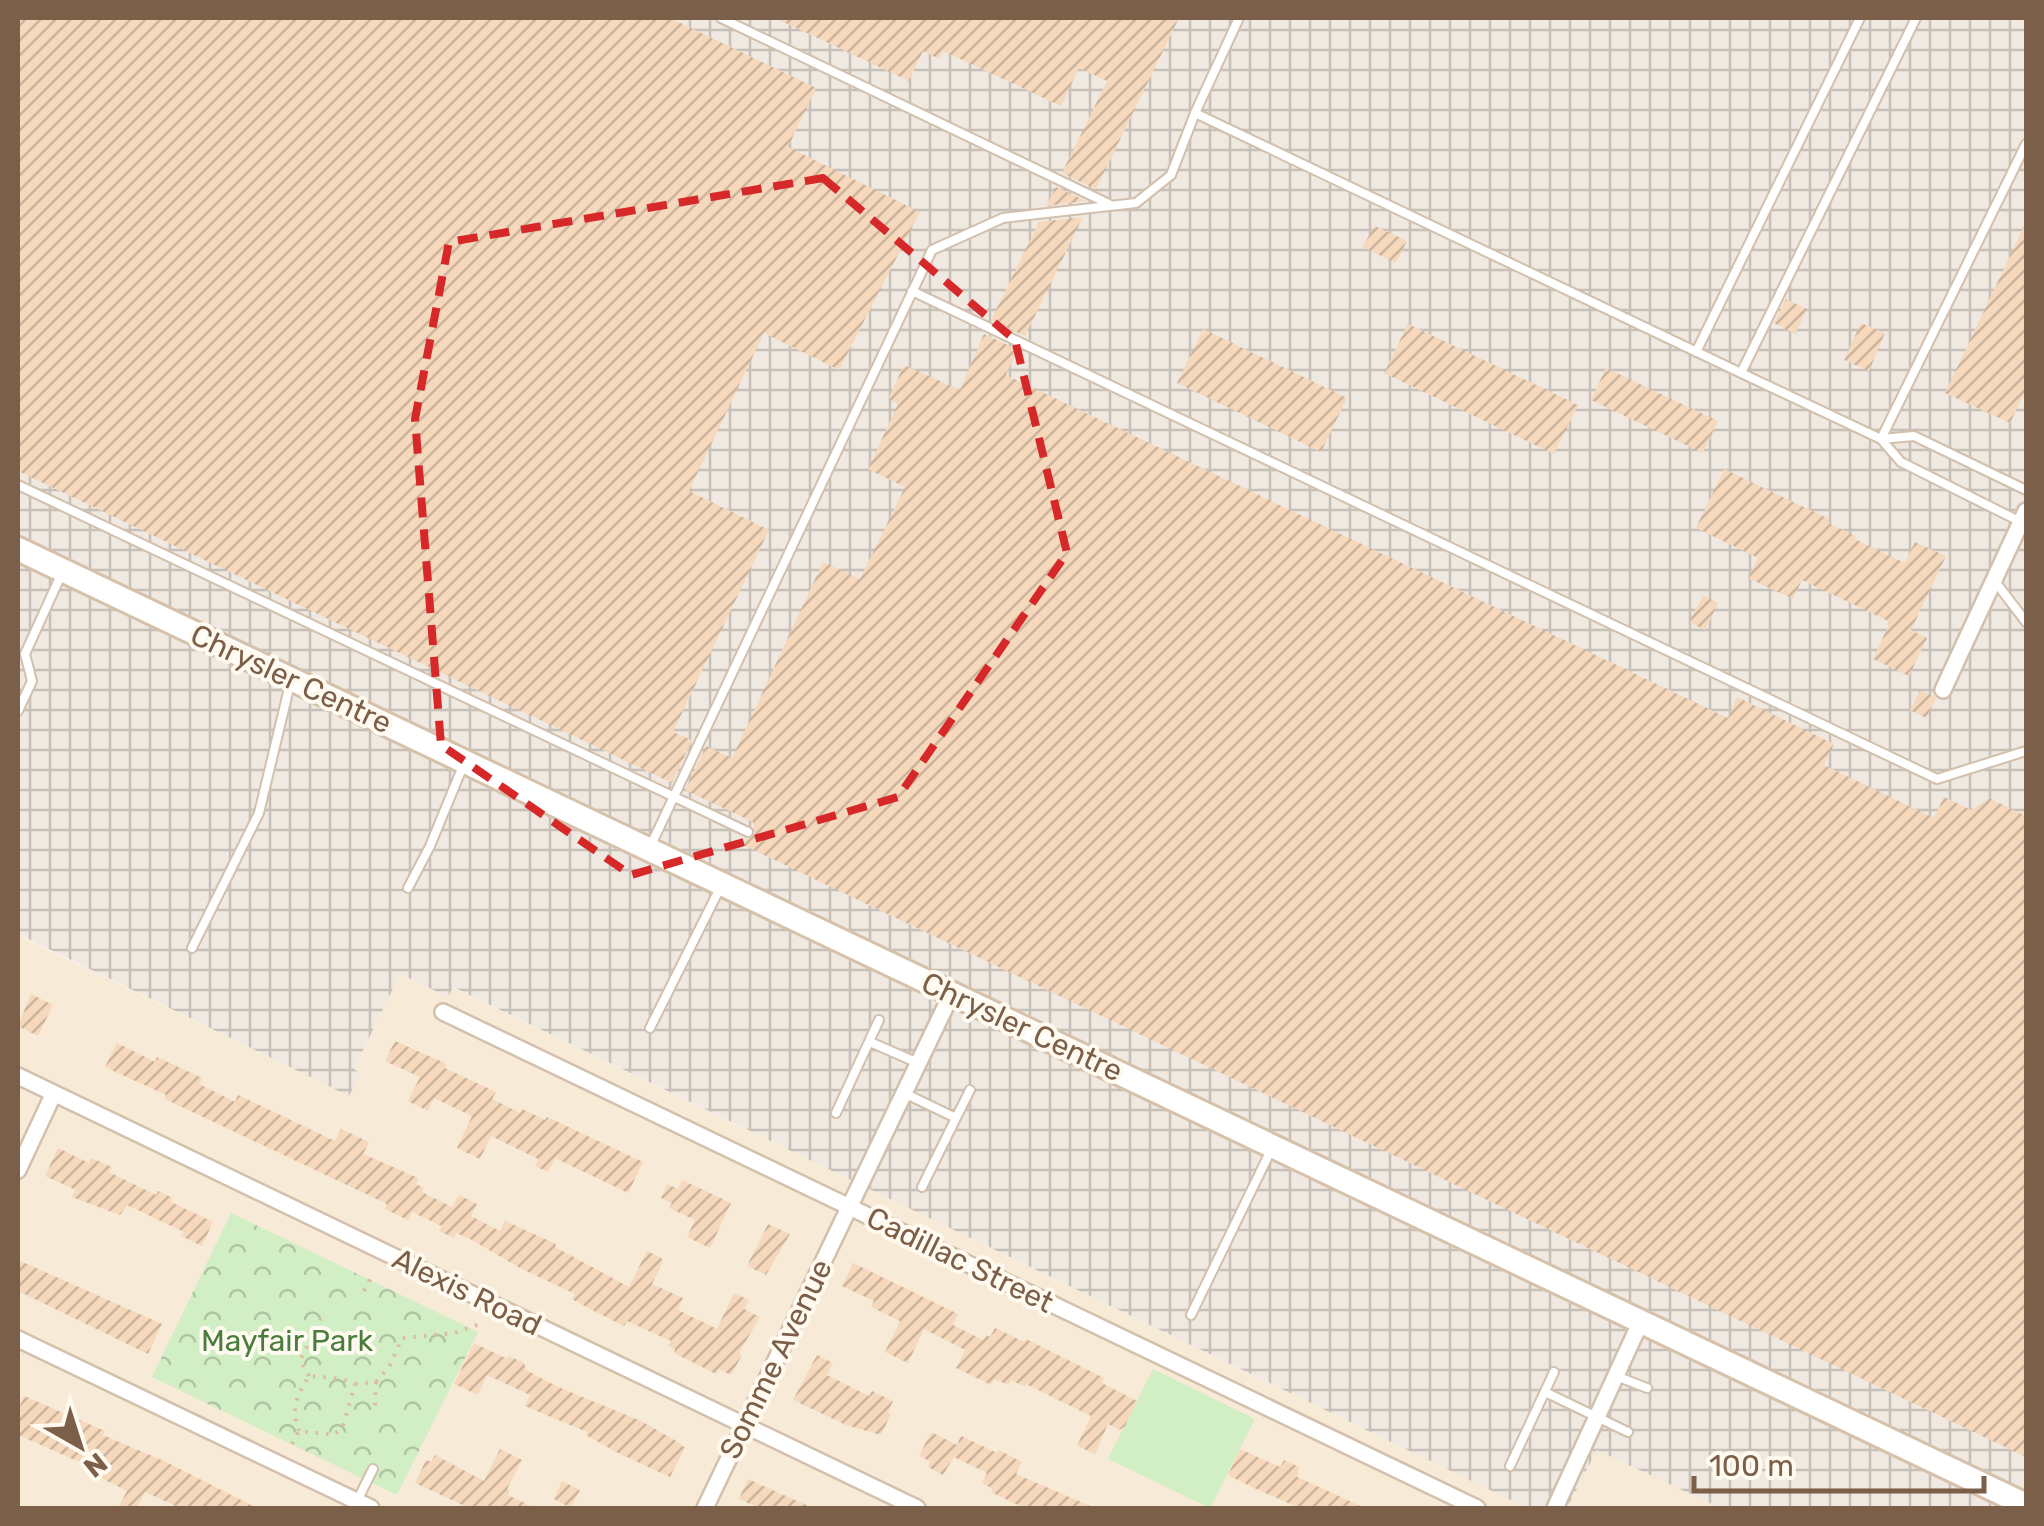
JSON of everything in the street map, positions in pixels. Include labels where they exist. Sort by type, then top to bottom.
[{"type":"street","points":[[1943,690],[2024,516]]},
{"type":"street","name":"Chrysler Centre","points":[[18,549],[2026,1504]]},
{"type":"street","name":"Somme Avenue","points":[[704,1508],[952,993]]},
{"type":"street","name":"Cadillac Street","points":[[443,1012],[1477,1508]]},
{"type":"street","name":"Alexis Road","points":[[18,1076],[917,1508]]},
{"type":"street","points":[[18,1170],[54,1094]]},
{"type":"street","points":[[1555,1508],[1641,1321]]},
{"type":"street","points":[[18,1339],[364,1505]]},
{"type":"lane","points":[[721,18],[1113,206]]},
{"type":"lane","points":[[649,849],[932,250],[1004,218],[1136,203],[1171,175],[1238,18]]},
{"type":"lane","points":[[1696,352],[1860,18]]},
{"type":"lane","points":[[1741,374],[1916,18]]},
{"type":"lane","points":[[1195,113],[1881,438],[1901,462],[2024,516]]},
{"type":"lane","points":[[1881,438],[2026,144]]},
{"type":"lane","points":[[912,291],[1937,779],[2026,751]]},
{"type":"lane","points":[[1881,438],[1914,436],[2026,490]]},
{"type":"lane","points":[[18,485],[748,832]]},
{"type":"lane","points":[[18,711],[32,681],[25,654],[63,571]]},
{"type":"lane","points":[[1994,580],[2026,622]]},
{"type":"lane","points":[[192,948],[259,813],[291,679]]},
{"type":"lane","points":[[408,888],[430,846],[464,762]]},
{"type":"lane","points":[[650,1028],[722,884]]},
{"type":"lane","points":[[836,1113],[879,1020]]},
{"type":"lane","points":[[870,1042],[918,1063]]},
{"type":"lane","points":[[922,1187],[970,1090]]},
{"type":"lane","points":[[904,1093],[956,1118]]},
{"type":"lane","points":[[1192,1315],[1273,1146]]},
{"type":"lane","points":[[1510,1466],[1554,1372]]},
{"type":"lane","points":[[1616,1376],[1647,1388]]},
{"type":"lane","points":[[1545,1392],[1628,1432]]},
{"type":"lane","points":[[364,1505],[373,1469]]},
{"type":"path","points":[[364,1290],[373,1273]]},
{"type":"path","points":[[309,1376],[300,1360],[321,1319]]},
{"type":"path","points":[[376,1408],[376,1382],[390,1365],[402,1338],[454,1333],[480,1324]]},
{"type":"path","points":[[309,1376],[355,1384],[376,1382]]},
{"type":"path","points":[[292,1444],[299,1431],[292,1413],[309,1376]]},
{"type":"path","points":[[299,1431],[334,1435],[343,1426],[355,1384]]},
{"type":"highlighted area","points":[[823,178],[1015,340],[1067,553],[898,797],[631,875],[441,745],[415,419],[449,242]]},
{"type":"shaded area","points":[[18,18],[2026,18],[2026,1508],[1720,1508],[1597,1450],[1567,1508],[1527,1508],[453,987],[448,997],[400,974],[354,1069],[360,1073],[349,1096],[18,934]]},
{"type":"shaded area","points":[[18,935],[349,1096],[354,1069],[400,974],[448,997],[452,987],[1527,1508],[18,1508]]},
{"type":"shaded area","points":[[1597,1449],[1720,1508],[1567,1508]]},
{"type":"green space","name":"Mayfair Park","points":[[231,1213],[478,1332],[397,1495],[152,1377]]},
{"type":"green space","points":[[1153,1369],[1255,1419],[1210,1508],[1108,1459]]},
{"type":"building","points":[[18,18],[670,18],[816,88],[788,147],[920,212],[839,370],[764,333],[689,491],[769,530],[673,732],[692,740],[672,783],[18,471]]},
{"type":"building","points":[[775,18],[1179,18],[1096,189],[1062,173],[1107,81],[1079,68],[1061,106],[943,51],[939,59],[923,51],[909,81]]},
{"type":"building","points":[[1056,187],[1086,201],[1046,206]]},
{"type":"building","points":[[1083,217],[1025,336],[991,320],[1039,222]]},
{"type":"building","points":[[2026,222],[2026,390],[2010,423],[1945,393]]},
{"type":"building","points":[[1375,226],[1407,241],[1396,263],[1362,247]]},
{"type":"building","points":[[1786,299],[1807,309],[1795,334],[1774,323]]},
{"type":"building","points":[[1861,323],[1885,333],[1869,371],[1844,360]]},
{"type":"building","points":[[1408,324],[1578,405],[1554,454],[1384,373]]},
{"type":"building","points":[[1203,329],[1347,398],[1321,452],[1177,383]]},
{"type":"building","points":[[984,334],[1018,350],[1006,375],[1728,718],[1737,697],[1834,744],[1824,765],[1934,818],[1944,797],[1971,810],[1989,798],[2026,816],[2026,1457],[743,845],[755,834],[753,822],[685,790],[706,746],[732,758],[823,562],[860,579],[905,487],[868,469],[898,404],[888,399],[904,365],[960,390]]},
{"type":"building","points":[[1606,368],[1718,421],[1703,453],[1591,400]]},
{"type":"building","points":[[1724,469],[1827,518],[1855,539],[1905,563],[1915,542],[1946,556],[1911,630],[1927,638],[1909,676],[1873,659],[1890,622],[1802,580],[1793,599],[1748,578],[1758,558],[1696,528]]},
{"type":"building","points":[[1703,595],[1718,603],[1705,630],[1689,622]]},
{"type":"building","points":[[1920,690],[1936,698],[1926,718],[1910,710]]},
{"type":"building","points":[[31,994],[53,1005],[38,1036],[18,1026]]},
{"type":"building","points":[[395,1041],[496,1092],[492,1099],[520,1113],[522,1109],[545,1120],[547,1117],[643,1162],[628,1193],[555,1158],[548,1172],[535,1166],[538,1159],[491,1136],[480,1159],[457,1148],[472,1116],[434,1098],[428,1111],[408,1101],[420,1077],[385,1061]]},
{"type":"building","points":[[117,1043],[155,1062],[157,1057],[202,1078],[199,1084],[235,1102],[238,1095],[335,1141],[341,1129],[369,1142],[363,1154],[418,1178],[416,1184],[424,1188],[422,1192],[452,1207],[459,1195],[477,1204],[471,1216],[500,1231],[505,1221],[556,1244],[555,1247],[629,1287],[647,1251],[663,1261],[652,1284],[683,1298],[678,1310],[717,1329],[734,1293],[749,1300],[744,1309],[760,1317],[731,1375],[719,1369],[716,1374],[674,1353],[675,1349],[668,1346],[671,1341],[596,1312],[572,1299],[575,1294],[472,1240],[439,1231],[442,1226],[412,1212],[408,1220],[385,1209],[387,1204],[105,1067]]},
{"type":"building","points":[[58,1148],[89,1163],[91,1158],[112,1167],[109,1172],[156,1195],[158,1191],[173,1198],[171,1202],[213,1222],[202,1246],[181,1236],[184,1232],[127,1205],[120,1215],[72,1197],[76,1190],[45,1176]]},
{"type":"building","points":[[682,1180],[731,1203],[710,1248],[687,1237],[695,1220],[669,1208],[672,1203],[661,1198],[667,1184],[678,1189]]},
{"type":"building","points":[[768,1224],[790,1234],[766,1275],[747,1266]]},
{"type":"building","points":[[18,1260],[162,1324],[148,1354],[18,1291]]},
{"type":"building","points":[[853,1263],[958,1314],[953,1325],[983,1340],[995,1328],[1104,1378],[1102,1383],[1137,1401],[1125,1426],[1120,1430],[1108,1424],[1095,1454],[1077,1446],[1091,1416],[1026,1384],[1025,1387],[1011,1380],[1009,1385],[994,1379],[991,1385],[956,1368],[965,1350],[924,1329],[908,1363],[885,1352],[900,1321],[871,1307],[874,1301],[842,1286]]},
{"type":"building","points":[[474,1343],[524,1363],[526,1370],[558,1387],[641,1421],[678,1442],[685,1448],[670,1477],[616,1452],[586,1435],[587,1432],[525,1406],[530,1395],[487,1375],[478,1395],[454,1384]]},
{"type":"building","points":[[817,1355],[833,1363],[827,1375],[869,1396],[872,1391],[893,1401],[881,1435],[846,1425],[793,1400]]},
{"type":"building","points":[[24,1396],[105,1431],[103,1435],[257,1508],[180,1508],[145,1492],[137,1508],[118,1508],[127,1491],[97,1476],[100,1471],[18,1435],[18,1410]]},
{"type":"building","points":[[931,1432],[957,1445],[961,1436],[997,1453],[999,1450],[1022,1462],[1016,1474],[1095,1508],[1024,1508],[991,1492],[993,1489],[982,1483],[987,1473],[954,1457],[943,1475],[928,1467],[930,1461],[919,1456]]},
{"type":"building","points":[[500,1449],[522,1460],[507,1489],[508,1495],[535,1508],[469,1508],[415,1483],[426,1460],[431,1462],[435,1455],[484,1481]]},
{"type":"building","points":[[1240,1449],[1280,1467],[1284,1460],[1299,1467],[1297,1477],[1365,1508],[1299,1508],[1252,1487],[1228,1475]]},
{"type":"building","points":[[748,1479],[813,1508],[759,1508],[739,1499]]},
{"type":"building","points":[[562,1481],[580,1490],[571,1508],[554,1499]]}]
